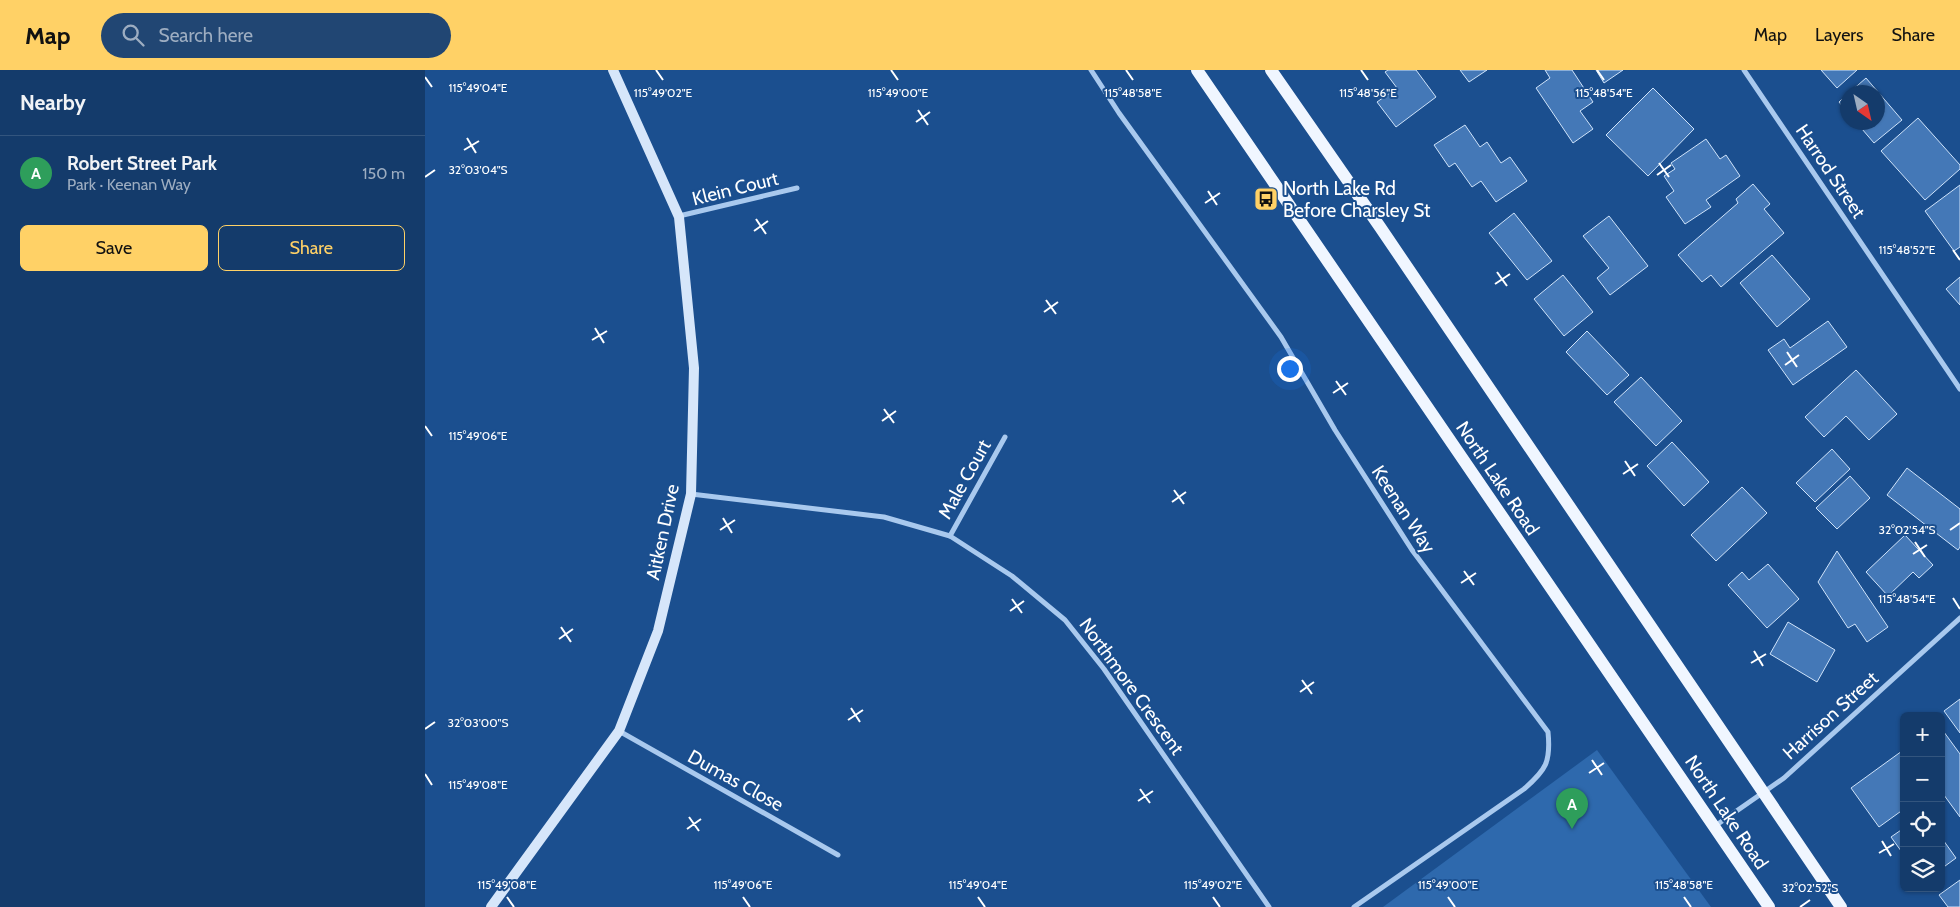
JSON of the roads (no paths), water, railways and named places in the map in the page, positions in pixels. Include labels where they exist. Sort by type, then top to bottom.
[{"type":"main road","name":"North Lake Road","points":[[1197,70],[1769,907]]},
{"type":"main road","points":[[1271,70],[1380,227],[1841,907]]},
{"type":"street","name":"Aitken Drive","points":[[491,907],[619,731],[658,631],[691,494],[694,368],[679,216],[613,70]]},
{"type":"street","name":"Keenan Way","points":[[1091,70],[1119,113],[1281,337],[1335,430],[1412,550],[1548,732],[1550,752],[1542,774],[1524,789],[1354,907]]},
{"type":"street","name":"Harrod Street","points":[[1744,70],[1960,389]]},
{"type":"street","name":"Klein Court","points":[[679,216],[797,188]]},
{"type":"street","name":"Male Court","points":[[950,536],[1005,437]]},
{"type":"street","name":"Northmore Crescent","points":[[691,494],[884,517],[950,536],[1012,576],[1065,620],[1104,669],[1269,907]]},
{"type":"street","name":"Harrison Street","points":[[1714,826],[1784,778],[1960,618]]},
{"type":"street","name":"Dumas Close","points":[[619,731],[838,855]]},
{"type":"place","name":"North Lake Rd Before Charsley St","points":[[1266,199]]},
{"type":"place","name":"Robert Street Park","points":[[1572,829]]}]
